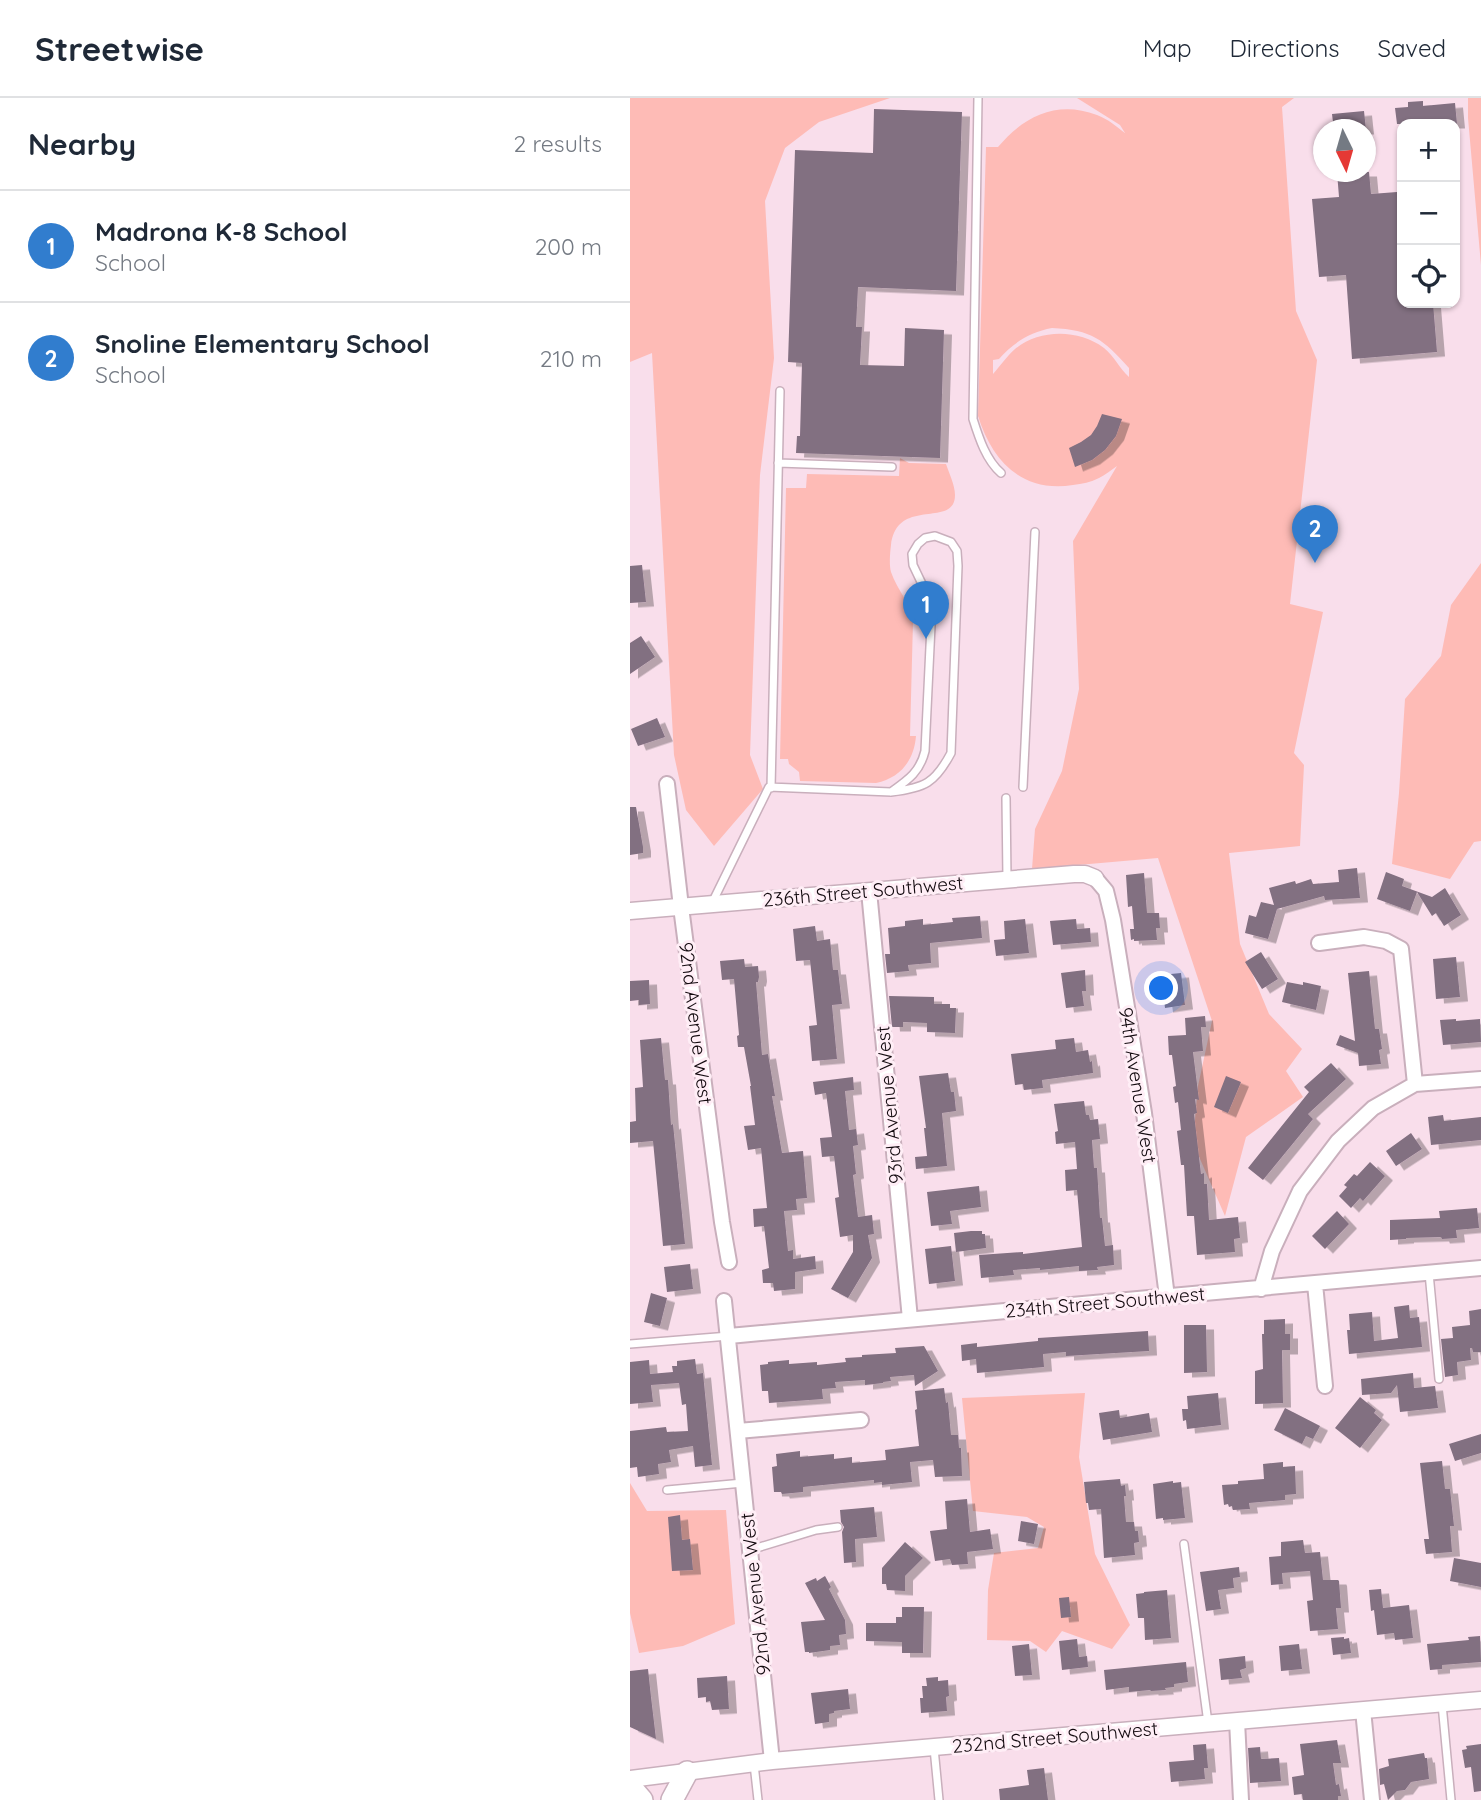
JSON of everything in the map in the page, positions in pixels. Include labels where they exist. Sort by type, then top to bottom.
[{"type":"main road","points":[[672,1800],[687,1772]]},
{"type":"main road","points":[[630,1786],[642,1800]]},
{"type":"street","name":"92nd Avenue West","points":[[667,784],[729,1262]]},
{"type":"street","name":"236th Street Southwest","points":[[630,911],[1074,874],[1095,878]]},
{"type":"street","name":"94th Avenue West","points":[[1095,878],[1106,891],[1113,920],[1144,1113],[1167,1297]]},
{"type":"street","name":"93rd Avenue West","points":[[869,891],[910,1319]]},
{"type":"street","points":[[1319,943],[1364,937],[1386,941],[1401,949],[1415,1084]]},
{"type":"street","points":[[1261,1289],[1272,1251],[1300,1191],[1338,1141],[1373,1108],[1415,1084],[1481,1079]]},
{"type":"street","name":"234th Street Southwest","points":[[729,1336],[1481,1268]]},
{"type":"street","points":[[1315,1284],[1325,1386]]},
{"type":"street","name":"92nd Avenue West","points":[[724,1301],[772,1761]]},
{"type":"street","points":[[738,1431],[861,1420]]},
{"type":"street","name":"232nd Street Southwest","points":[[630,1779],[772,1761],[1481,1700]]},
{"type":"street","points":[[1363,1710],[1372,1800]]},
{"type":"street","points":[[1237,1721],[1241,1800]]},
{"type":"lane","points":[[978,98],[973,419],[992,466],[1001,473]]},
{"type":"lane","points":[[771,788],[780,391]]},
{"type":"lane","points":[[778,463],[892,467]]},
{"type":"lane","points":[[1023,787],[1035,531]]},
{"type":"lane","points":[[712,904],[769,788],[891,792],[923,786],[942,771],[951,752],[958,566],[957,551],[951,542],[935,536],[925,538],[912,554],[913,565],[932,605],[925,751],[923,762],[915,773],[891,792]]},
{"type":"lane","points":[[1006,798],[1007,879]]},
{"type":"lane","points":[[1429,1273],[1439,1379]]},
{"type":"lane","points":[[630,1345],[729,1336]]},
{"type":"lane","points":[[667,1490],[743,1483]]},
{"type":"lane","points":[[750,1550],[816,1530],[838,1527]]},
{"type":"lane","points":[[1184,1544],[1208,1724]]},
{"type":"lane","points":[[1441,1703],[1451,1800]]},
{"type":"lane","points":[[933,1747],[939,1800]]},
{"type":"lane","points":[[754,1764],[758,1800]]},
{"type":"shaded area","points":[[630,98],[890,98],[819,122],[785,148],[765,201],[774,358],[760,475],[750,755],[763,789],[714,846],[686,810],[674,755],[652,353],[630,362]]},
{"type":"shaded area","points":[[1077,98],[1294,98],[1282,107],[1296,311],[1317,360],[1290,604],[1323,612],[1294,753],[1304,765],[1300,846],[1229,853],[1240,944],[1269,1014],[1302,1049],[1286,1071],[1303,1097],[1246,1137],[1225,1216],[1193,1143],[1198,1086],[1212,1021],[1158,858],[1032,869],[1035,829],[1062,771],[1079,689],[1073,541],[1117,466],[1099,478],[1073,485],[1055,486],[1024,479],[1001,460],[978,416],[986,147],[998,147],[1030,119],[1055,110],[1068,109],[1097,115],[1125,133],[1120,125]],"holes":[[[1052,328],[1087,334],[1104,343],[1129,368],[1129,377],[1104,348],[1083,337],[1059,334],[1025,342],[1012,352],[993,374],[993,360],[999,359],[1023,339]]]},
{"type":"shaded area","points":[[1468,98],[1481,98],[1481,265],[1468,118]]},
{"type":"shaded area","points":[[900,458],[909,463],[946,464],[955,495],[952,505],[946,510],[904,521],[895,530],[891,545],[891,572],[910,608],[913,621],[910,736],[916,736],[915,745],[909,761],[899,773],[885,781],[800,781],[799,772],[789,764],[788,759],[780,759],[786,488],[806,488],[807,474],[899,476]]},
{"type":"shaded area","points":[[1481,563],[1481,841],[1474,842],[1450,879],[1392,864],[1405,699],[1441,656],[1451,605]]},
{"type":"shaded area","points":[[1085,1393],[1079,1457],[1095,1554],[1130,1625],[1112,1649],[1062,1631],[1046,1652],[1030,1641],[987,1640],[988,1590],[994,1553],[1038,1548],[1044,1527],[1027,1517],[973,1511],[962,1398]]},
{"type":"shaded area","points":[[630,1483],[647,1511],[726,1510],[735,1624],[683,1646],[639,1653],[630,1613]]},
{"type":"building","points":[[1423,101],[1423,106],[1455,103],[1457,119],[1397,119],[1397,124],[1395,108],[1408,107],[1408,102]]},
{"type":"building","points":[[874,109],[962,112],[956,291],[858,287],[856,327],[862,327],[860,365],[904,366],[905,328],[944,330],[940,458],[796,453],[797,436],[800,436],[802,363],[788,362],[795,150],[873,153]]},
{"type":"building","points":[[1364,111],[1365,119],[1333,119],[1332,114]]},
{"type":"building","points":[[1338,182],[1370,182],[1371,194],[1397,192],[1397,308],[1433,308],[1437,352],[1352,359],[1346,275],[1319,277],[1312,199],[1339,197]]},
{"type":"building","points":[[1102,414],[1122,419],[1116,436],[1105,450],[1092,460],[1075,467],[1069,448],[1091,435]]},
{"type":"building","points":[[642,565],[646,602],[630,603],[630,566]]},
{"type":"building","points":[[641,636],[655,657],[630,674],[630,643]]},
{"type":"building","points":[[657,718],[665,737],[638,746],[631,729]]},
{"type":"building","points":[[630,807],[636,807],[643,853],[630,855]]},
{"type":"building","points":[[1357,868],[1360,898],[1325,900],[1324,896],[1277,909],[1268,939],[1245,933],[1249,915],[1256,917],[1261,902],[1274,905],[1269,888],[1311,879],[1313,884],[1339,882],[1338,870]]},
{"type":"building","points":[[1386,872],[1404,879],[1402,886],[1432,897],[1445,888],[1461,915],[1444,926],[1436,913],[1432,916],[1417,892],[1410,911],[1377,899]]},
{"type":"building","points":[[1144,873],[1147,913],[1159,913],[1160,928],[1156,928],[1157,940],[1134,941],[1131,940],[1130,929],[1134,929],[1132,906],[1128,907],[1126,875]]},
{"type":"building","points":[[980,916],[982,938],[930,943],[931,963],[908,965],[909,971],[887,973],[885,954],[890,954],[888,928],[905,926],[905,921],[923,919],[923,925],[953,922],[952,918]]},
{"type":"building","points":[[1025,919],[1029,953],[996,956],[994,940],[1005,939],[1004,921]]},
{"type":"building","points":[[1076,919],[1077,929],[1090,928],[1091,942],[1053,945],[1050,921]]},
{"type":"building","points":[[815,926],[817,941],[830,939],[833,970],[838,970],[842,1004],[832,1005],[837,1059],[812,1061],[809,1026],[817,1025],[810,960],[796,961],[793,929]]},
{"type":"building","points":[[1261,952],[1278,979],[1262,989],[1245,962]]},
{"type":"building","points":[[1456,957],[1460,997],[1436,999],[1433,959]]},
{"type":"building","points":[[744,959],[745,967],[758,966],[759,977],[756,982],[762,1055],[768,1054],[782,1153],[803,1151],[807,1198],[796,1199],[797,1210],[784,1211],[788,1251],[793,1250],[793,1259],[815,1256],[816,1269],[795,1272],[795,1289],[774,1291],[773,1283],[763,1283],[762,1270],[769,1268],[764,1226],[754,1227],[753,1209],[767,1208],[761,1148],[748,1150],[744,1126],[755,1125],[751,1086],[744,1047],[738,1047],[734,979],[722,980],[720,961]]},
{"type":"building","points":[[1085,970],[1086,991],[1082,991],[1084,1006],[1066,1008],[1061,973]]},
{"type":"building","points":[[1369,971],[1375,1029],[1379,1029],[1382,1049],[1379,1050],[1381,1064],[1359,1066],[1358,1053],[1336,1045],[1340,1035],[1355,1041],[1348,973]]},
{"type":"building","points":[[1181,973],[1185,1005],[1165,1008],[1161,975]]},
{"type":"building","points":[[649,980],[650,1004],[639,1005],[639,1000],[630,1001],[630,981]]},
{"type":"building","points":[[1287,982],[1321,986],[1316,1010],[1282,1002]]},
{"type":"building","points":[[889,996],[934,997],[934,1004],[950,1004],[950,1008],[956,1008],[955,1033],[927,1032],[927,1023],[903,1022],[903,1027],[892,1027]]},
{"type":"building","points":[[1205,1016],[1206,1027],[1201,1027],[1203,1051],[1193,1052],[1199,1100],[1195,1099],[1197,1113],[1194,1114],[1201,1174],[1204,1173],[1204,1184],[1207,1184],[1209,1220],[1238,1217],[1240,1238],[1234,1239],[1235,1252],[1197,1255],[1194,1216],[1187,1216],[1184,1165],[1181,1165],[1177,1131],[1181,1130],[1178,1102],[1175,1103],[1173,1087],[1176,1086],[1168,1036],[1186,1035],[1185,1018]]},
{"type":"building","points":[[1480,1019],[1481,1042],[1443,1045],[1440,1020]]},
{"type":"building","points":[[661,1038],[685,1244],[663,1246],[653,1141],[630,1143],[630,1122],[636,1121],[635,1088],[643,1087],[640,1040]]},
{"type":"building","points":[[1074,1038],[1076,1052],[1088,1050],[1093,1073],[1042,1080],[1043,1088],[1024,1090],[1023,1084],[1015,1085],[1011,1054],[1056,1049],[1055,1040]]},
{"type":"building","points":[[1331,1063],[1346,1079],[1308,1114],[1313,1119],[1263,1180],[1248,1168],[1309,1092],[1304,1087]]},
{"type":"building","points":[[948,1073],[956,1111],[942,1113],[947,1166],[916,1169],[915,1157],[927,1156],[919,1076]]},
{"type":"building","points":[[1226,1076],[1241,1082],[1228,1113],[1214,1107]]},
{"type":"building","points":[[853,1077],[854,1090],[845,1091],[849,1130],[856,1129],[858,1145],[853,1146],[856,1174],[853,1175],[858,1217],[872,1215],[874,1234],[868,1235],[872,1258],[848,1298],[831,1289],[853,1252],[853,1235],[840,1237],[835,1198],[839,1197],[834,1156],[822,1157],[820,1138],[832,1137],[826,1093],[815,1095],[813,1082]]},
{"type":"building","points":[[1084,1101],[1086,1115],[1089,1115],[1090,1120],[1098,1119],[1100,1139],[1092,1140],[1094,1168],[1097,1168],[1100,1218],[1105,1246],[1113,1245],[1114,1265],[1097,1267],[1098,1270],[1079,1271],[1079,1266],[1013,1270],[1014,1275],[981,1278],[979,1255],[1023,1254],[1082,1247],[1077,1190],[1066,1191],[1065,1170],[1077,1169],[1075,1142],[1056,1144],[1055,1132],[1058,1131],[1054,1104]]},
{"type":"building","points":[[1443,1115],[1444,1121],[1481,1117],[1481,1140],[1431,1145],[1428,1117]]},
{"type":"building","points":[[1411,1133],[1422,1149],[1396,1166],[1386,1151]]},
{"type":"building","points":[[1370,1162],[1385,1176],[1363,1201],[1360,1198],[1351,1208],[1339,1196],[1354,1174],[1357,1176]]},
{"type":"building","points":[[979,1186],[981,1207],[950,1211],[952,1224],[931,1226],[927,1192]]},
{"type":"building","points":[[1477,1208],[1479,1228],[1456,1230],[1457,1238],[1390,1240],[1390,1220],[1440,1218],[1439,1211]]},
{"type":"building","points":[[1337,1211],[1349,1224],[1325,1249],[1312,1236]]},
{"type":"building","points":[[982,1231],[982,1234],[985,1234],[986,1248],[956,1252],[954,1233]]},
{"type":"building","points":[[951,1246],[955,1281],[929,1284],[925,1249]]},
{"type":"building","points":[[690,1264],[693,1289],[667,1292],[664,1267]]},
{"type":"building","points":[[651,1293],[667,1298],[660,1326],[644,1322]]},
{"type":"building","points":[[1409,1305],[1410,1318],[1419,1317],[1422,1347],[1349,1354],[1349,1314],[1372,1312],[1374,1341],[1398,1338],[1394,1307]]},
{"type":"building","points":[[1481,1309],[1481,1352],[1473,1352],[1470,1348],[1471,1360],[1457,1362],[1458,1375],[1445,1377],[1441,1339],[1453,1338],[1452,1327],[1470,1325],[1469,1311]]},
{"type":"building","points":[[1285,1319],[1285,1334],[1290,1334],[1290,1350],[1282,1350],[1283,1403],[1255,1404],[1255,1371],[1263,1369],[1264,1320]]},
{"type":"building","points":[[1184,1325],[1206,1325],[1207,1372],[1184,1373]]},
{"type":"building","points":[[1148,1331],[1149,1351],[1066,1356],[1066,1352],[1043,1354],[1044,1367],[977,1373],[976,1359],[962,1361],[961,1345],[977,1343],[977,1347],[1038,1341],[1038,1338]]},
{"type":"building","points":[[924,1346],[938,1371],[915,1386],[914,1375],[890,1377],[891,1381],[865,1385],[865,1380],[835,1382],[836,1388],[822,1389],[823,1399],[769,1403],[768,1391],[762,1391],[760,1365],[768,1362],[789,1360],[789,1364],[817,1362],[817,1365],[846,1362],[845,1358],[862,1355],[896,1353],[895,1348]]},
{"type":"building","points":[[695,1359],[697,1374],[703,1373],[712,1465],[695,1467],[693,1446],[669,1450],[671,1462],[658,1464],[659,1474],[638,1477],[637,1467],[630,1468],[630,1431],[666,1427],[667,1432],[688,1431],[686,1404],[682,1405],[679,1383],[651,1385],[653,1402],[630,1404],[630,1362],[649,1360],[650,1374],[673,1372],[672,1366],[677,1366],[677,1361]]},
{"type":"building","points":[[1413,1373],[1414,1388],[1435,1386],[1438,1408],[1400,1412],[1397,1385],[1391,1393],[1362,1395],[1361,1379]]},
{"type":"building","points":[[944,1388],[951,1435],[958,1435],[961,1448],[962,1476],[935,1477],[933,1460],[910,1462],[912,1482],[882,1485],[882,1482],[874,1483],[874,1480],[803,1487],[803,1492],[774,1492],[772,1467],[777,1466],[776,1454],[800,1451],[800,1457],[834,1454],[834,1459],[852,1457],[852,1463],[886,1460],[885,1450],[919,1446],[915,1391]]},
{"type":"building","points":[[1218,1393],[1221,1425],[1187,1429],[1182,1409],[1188,1409],[1187,1396]]},
{"type":"building","points":[[1360,1397],[1376,1410],[1374,1413],[1382,1420],[1360,1448],[1335,1428]]},
{"type":"building","points":[[1285,1408],[1320,1426],[1313,1439],[1306,1436],[1302,1444],[1274,1430]]},
{"type":"building","points":[[1119,1410],[1120,1418],[1149,1413],[1152,1432],[1103,1440],[1099,1413]]},
{"type":"building","points":[[1481,1434],[1481,1453],[1455,1461],[1449,1444]]},
{"type":"building","points":[[1442,1461],[1445,1489],[1450,1489],[1454,1526],[1450,1526],[1452,1552],[1426,1554],[1424,1539],[1429,1539],[1420,1463]]},
{"type":"building","points":[[1283,1462],[1283,1467],[1295,1466],[1296,1494],[1285,1495],[1285,1500],[1249,1503],[1250,1509],[1233,1510],[1232,1506],[1224,1505],[1222,1485],[1264,1479],[1263,1464]]},
{"type":"building","points":[[1120,1479],[1121,1486],[1125,1485],[1126,1522],[1134,1522],[1139,1542],[1134,1543],[1135,1555],[1104,1558],[1101,1509],[1089,1510],[1084,1482]]},
{"type":"building","points":[[1181,1482],[1185,1518],[1156,1519],[1153,1484]]},
{"type":"building","points":[[967,1499],[970,1532],[990,1529],[993,1549],[967,1552],[968,1564],[952,1565],[950,1559],[935,1561],[930,1531],[947,1529],[945,1501]]},
{"type":"building","points":[[874,1507],[877,1537],[855,1539],[856,1562],[844,1563],[844,1527],[840,1510]]},
{"type":"building","points":[[680,1515],[682,1540],[690,1539],[693,1570],[672,1571],[668,1517]]},
{"type":"building","points":[[1021,1521],[1038,1524],[1034,1544],[1018,1541]]},
{"type":"building","points":[[1303,1540],[1305,1553],[1320,1552],[1323,1580],[1339,1581],[1341,1608],[1336,1608],[1338,1629],[1310,1631],[1307,1601],[1313,1600],[1310,1571],[1282,1573],[1283,1584],[1271,1585],[1269,1557],[1281,1556],[1281,1542]]},
{"type":"building","points":[[905,1542],[923,1558],[905,1576],[905,1591],[887,1590],[886,1584],[882,1584],[882,1568]]},
{"type":"building","points":[[1454,1558],[1481,1563],[1481,1587],[1450,1581]]},
{"type":"building","points":[[1239,1567],[1240,1577],[1233,1578],[1234,1588],[1218,1590],[1221,1609],[1206,1611],[1200,1572]]},
{"type":"building","points":[[825,1576],[845,1620],[846,1634],[839,1635],[840,1645],[830,1646],[830,1650],[809,1653],[805,1652],[801,1622],[825,1620],[805,1583]]},
{"type":"building","points":[[1381,1589],[1383,1608],[1409,1605],[1413,1638],[1395,1640],[1394,1633],[1377,1635],[1369,1590]]},
{"type":"building","points":[[1167,1590],[1171,1638],[1145,1640],[1144,1618],[1138,1618],[1136,1594]]},
{"type":"building","points":[[1069,1597],[1071,1617],[1061,1618],[1059,1598]]},
{"type":"building","points":[[902,1607],[924,1607],[923,1653],[902,1653],[902,1642],[866,1641],[866,1623],[896,1623],[896,1617],[902,1617]]},
{"type":"building","points":[[1480,1636],[1481,1662],[1442,1665],[1442,1669],[1430,1670],[1427,1644],[1469,1640],[1468,1637]]},
{"type":"building","points":[[1331,1638],[1349,1638],[1351,1653],[1333,1655]]},
{"type":"building","points":[[1077,1639],[1079,1657],[1087,1656],[1088,1667],[1062,1670],[1059,1641]]},
{"type":"building","points":[[1029,1644],[1032,1675],[1015,1676],[1012,1646]]},
{"type":"building","points":[[1299,1644],[1302,1669],[1281,1671],[1279,1646]]},
{"type":"building","points":[[1245,1656],[1246,1668],[1240,1670],[1242,1678],[1221,1680],[1219,1659]]},
{"type":"building","points":[[1186,1662],[1188,1682],[1174,1684],[1174,1687],[1165,1688],[1166,1690],[1129,1692],[1129,1687],[1106,1690],[1104,1670]]},
{"type":"building","points":[[648,1669],[656,1739],[630,1727],[630,1671]]},
{"type":"building","points":[[727,1676],[729,1709],[712,1710],[706,1697],[698,1698],[697,1678]]},
{"type":"building","points":[[938,1677],[938,1681],[948,1680],[947,1711],[921,1713],[922,1686],[927,1686],[926,1678]]},
{"type":"building","points":[[848,1689],[850,1709],[834,1711],[829,1714],[829,1722],[815,1724],[811,1693]]},
{"type":"building","points":[[1337,1740],[1341,1763],[1333,1763],[1336,1785],[1339,1784],[1341,1796],[1338,1796],[1338,1800],[1303,1800],[1302,1794],[1294,1795],[1292,1777],[1304,1775],[1300,1744]]},
{"type":"building","points":[[1206,1744],[1208,1768],[1204,1768],[1205,1779],[1171,1782],[1169,1762],[1194,1760],[1193,1745]]},
{"type":"building","points":[[1481,1744],[1481,1791],[1474,1792],[1471,1767],[1465,1768],[1462,1750],[1467,1749],[1466,1746]]},
{"type":"building","points":[[1260,1747],[1261,1759],[1279,1758],[1281,1781],[1250,1783],[1248,1748]]},
{"type":"building","points":[[1424,1753],[1429,1779],[1411,1782],[1405,1790],[1397,1791],[1388,1800],[1384,1784],[1380,1785],[1379,1769],[1389,1766],[1388,1759]]},
{"type":"building","points":[[1044,1768],[1048,1800],[1000,1800],[999,1789],[1029,1785],[1027,1770]]},
{"type":"place","name":"Snoline Elementary School","points":[[1315,563]]},
{"type":"place","name":"Madrona K-8 School","points":[[926,639]]}]
